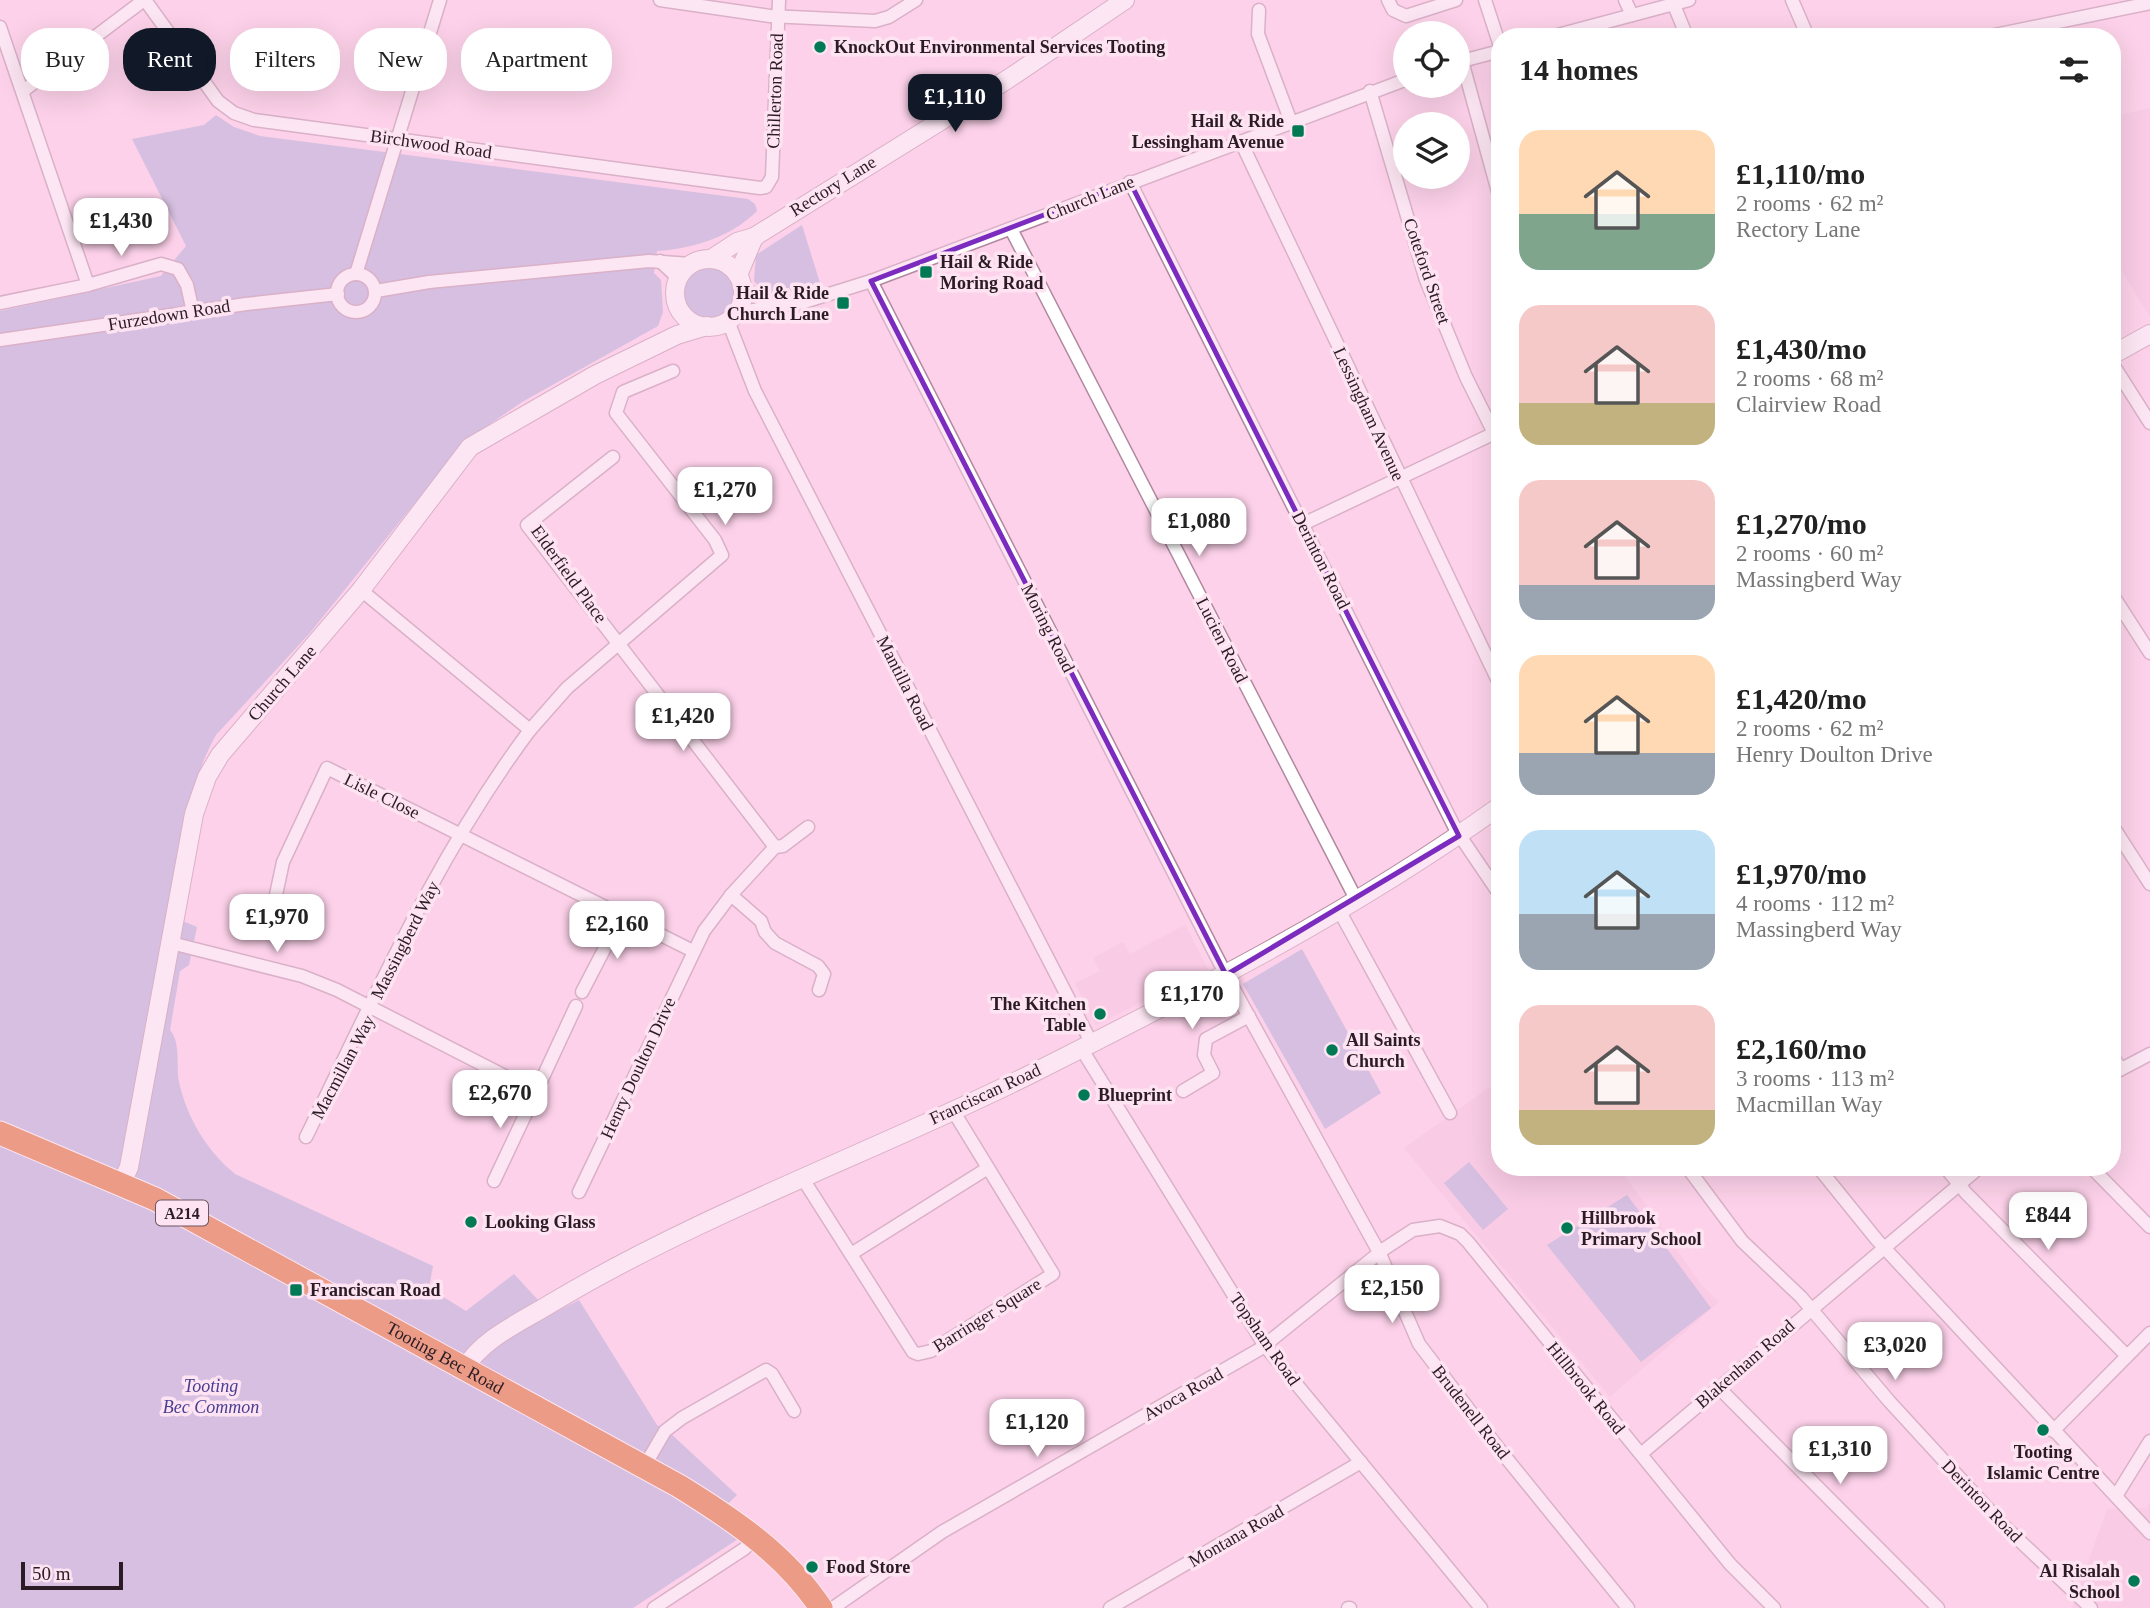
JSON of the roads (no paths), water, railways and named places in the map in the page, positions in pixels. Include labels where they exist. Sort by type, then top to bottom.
[{"type":"highway","name":"Tooting Bec Road","points":[[0,1133],[155,1199],[242,1244],[644,1467],[723,1513],[756,1537],[803,1581],[821,1608]]},
{"type":"main road","name":"Rectory Lane","points":[[710,259],[737,242],[754,237],[1008,79],[1125,0]]},
{"type":"main road","points":[[741,281],[729,265],[710,259],[690,264],[678,278],[675,295],[682,314],[692,323],[708,326],[732,317],[743,301],[741,281],[754,237]]},
{"type":"main road","points":[[677,335],[682,314]]},
{"type":"main road","name":"Church Lane","points":[[121,1185],[129,1167],[194,814],[220,755],[361,590],[470,447],[595,375],[677,335],[708,326]]},
{"type":"main road","points":[[2121,350],[2150,334]]},
{"type":"main road","name":"Franciscan Road","points":[[465,1368],[482,1347],[608,1271],[1086,1045],[1226,975],[1340,912],[1491,813]]},
{"type":"street","points":[[107,28],[145,0]]},
{"type":"street","name":"Birchwood Road","points":[[145,0],[210,92],[234,113],[267,123],[760,188],[770,183]]},
{"type":"street","points":[[355,274],[371,280],[376,291],[372,303],[355,312],[341,305],[338,294],[341,281],[355,274],[440,0]]},
{"type":"street","points":[[660,0],[778,17],[875,21],[888,17],[916,0]]},
{"type":"street","name":"Chillerton Road","points":[[770,183],[779,0]]},
{"type":"street","points":[[1388,0],[1399,15],[1456,0]]},
{"type":"street","points":[[1485,0],[1494,28]]},
{"type":"street","points":[[1625,0],[1632,15]]},
{"type":"street","points":[[1589,28],[1689,0]]},
{"type":"street","points":[[1792,0],[1804,28]]},
{"type":"street","points":[[2029,28],[2150,3]]},
{"type":"street","points":[[1674,5],[1683,28]]},
{"type":"street","points":[[1259,10],[1258,34],[1291,122]]},
{"type":"street","points":[[0,27],[21,85]]},
{"type":"street","points":[[1470,58],[1491,51]]},
{"type":"street","name":"Church Lane","points":[[732,317],[804,302],[871,281],[1393,84]]},
{"type":"street","points":[[23,91],[88,285]]},
{"type":"street","name":"Coteford Street","points":[[1370,91],[1426,280],[1491,421]]},
{"type":"street","points":[[1470,96],[1491,168]]},
{"type":"street","name":"Lessingham Avenue","points":[[1241,142],[1491,666]]},
{"type":"street","name":"Derinton Road","points":[[1130,182],[1459,836],[1491,882]]},
{"type":"street","name":"Lucien Road","points":[[1011,229],[1357,901]]},
{"type":"street","points":[[376,291],[429,282],[660,261],[690,264]]},
{"type":"street","points":[[660,261],[678,278]]},
{"type":"street","points":[[0,303],[88,285],[161,264],[178,269],[187,285],[193,312]]},
{"type":"street","points":[[741,281],[772,307]]},
{"type":"street","name":"Moring Road","points":[[871,281],[1226,975]]},
{"type":"street","name":"Furzedown Road","points":[[0,340],[338,294]]},
{"type":"street","name":"Mantilla Road","points":[[732,317],[755,391],[1086,1045]]},
{"type":"street","name":"Massingberd Way","points":[[171,943],[302,976],[370,1008],[460,834],[493,779],[530,730],[566,688],[722,555],[721,548],[616,413],[623,392],[673,371]]},
{"type":"street","points":[[2121,377],[2150,423]]},
{"type":"street","points":[[1303,524],[1491,439]]},
{"type":"street","name":"Elderfield Place","points":[[613,457],[527,524],[621,643]]},
{"type":"street","points":[[361,590],[530,730]]},
{"type":"street","points":[[2121,608],[2150,653]]},
{"type":"street","points":[[621,643],[775,847]]},
{"type":"street","name":"Lisle Close","points":[[274,909],[283,862],[327,768],[460,834]]},
{"type":"street","name":"Henry Doulton Drive","points":[[579,1192],[693,951],[731,895],[775,847],[783,846],[808,827]]},
{"type":"street","points":[[460,834],[693,951]]},
{"type":"street","points":[[2121,839],[2150,884]]},
{"type":"street","points":[[731,895],[761,921],[765,932],[775,943],[818,966],[824,974],[819,990]]},
{"type":"street","points":[[1340,912],[1450,1113]]},
{"type":"street","points":[[582,992],[622,915]]},
{"type":"street","name":"Brudenell Road","points":[[1226,975],[1380,1254],[1415,1335],[1434,1367],[1628,1608]]},
{"type":"street","points":[[494,1181],[576,1006]]},
{"type":"street","name":"Macmillan Way","points":[[306,1137],[370,1008],[536,1092]]},
{"type":"street","points":[[1183,1091],[1213,1073],[1204,1055],[1206,1040],[1249,1016]]},
{"type":"street","name":"Topsham Road","points":[[1086,1045],[1265,1346],[1481,1608]]},
{"type":"street","points":[[2121,1068],[2150,1054]]},
{"type":"street","name":"Barringer Square","points":[[803,1179],[913,1352],[918,1354],[931,1351],[1053,1274],[952,1109]]},
{"type":"street","points":[[851,1254],[988,1168]]},
{"type":"street","name":"Derinton Road","points":[[1694,1176],[1742,1241],[1810,1308],[1889,1401],[2003,1525],[2091,1608]]},
{"type":"street","points":[[1825,1176],[1885,1248],[2150,1534]]},
{"type":"street","points":[[1952,1176],[2127,1356]]},
{"type":"street","name":"Blakenham Road","points":[[1641,1454],[1810,1308],[1970,1176]]},
{"type":"street","points":[[2100,1176],[2150,1227]]},
{"type":"street","name":"Hillbrook Road","points":[[1380,1254],[1402,1236],[1420,1227],[1440,1226],[1460,1234],[1730,1564],[1774,1608]]},
{"type":"street","name":"Avoca Road","points":[[833,1608],[943,1532],[1265,1346],[1380,1254]]},
{"type":"street","points":[[2053,1431],[2150,1333]]},
{"type":"street","points":[[644,1467],[665,1432],[682,1418],[766,1370],[772,1374],[794,1411]]},
{"type":"street","points":[[1718,1387],[1938,1608]]},
{"type":"street","points":[[2116,1496],[2150,1441]]},
{"type":"street","name":"Montana Road","points":[[1110,1608],[1362,1462]]},
{"type":"street","points":[[654,1608],[744,1549],[756,1537]]},
{"type":"place","name":"KnockOut Environmental Services Tooting","points":[[820,47]]},
{"type":"place","name":"Hail & Ride Lessingham Avenue","points":[[1298,131]]},
{"type":"place","name":"Hail & Ride Moring Road","points":[[926,272]]},
{"type":"place","name":"Hail & Ride Church Lane","points":[[843,303]]},
{"type":"place","name":"The Kitchen Table","points":[[1100,1014]]},
{"type":"place","name":"All Saints Church","points":[[1332,1050]]},
{"type":"place","name":"Blueprint","points":[[1084,1095]]},
{"type":"place","name":"Looking Glass","points":[[471,1222]]},
{"type":"place","name":"Hillbrook Primary School","points":[[1567,1228]]},
{"type":"place","name":"Franciscan Road","points":[[296,1290]]},
{"type":"place","name":"Tooting Islamic Centre","points":[[2043,1430]]},
{"type":"place","name":"Food Store","points":[[812,1567]]},
{"type":"place","name":"Al Risalah School","points":[[2134,1581]]},
{"type":"park label","name":"Tooting Bec Common","points":[[211,1396]]}]
